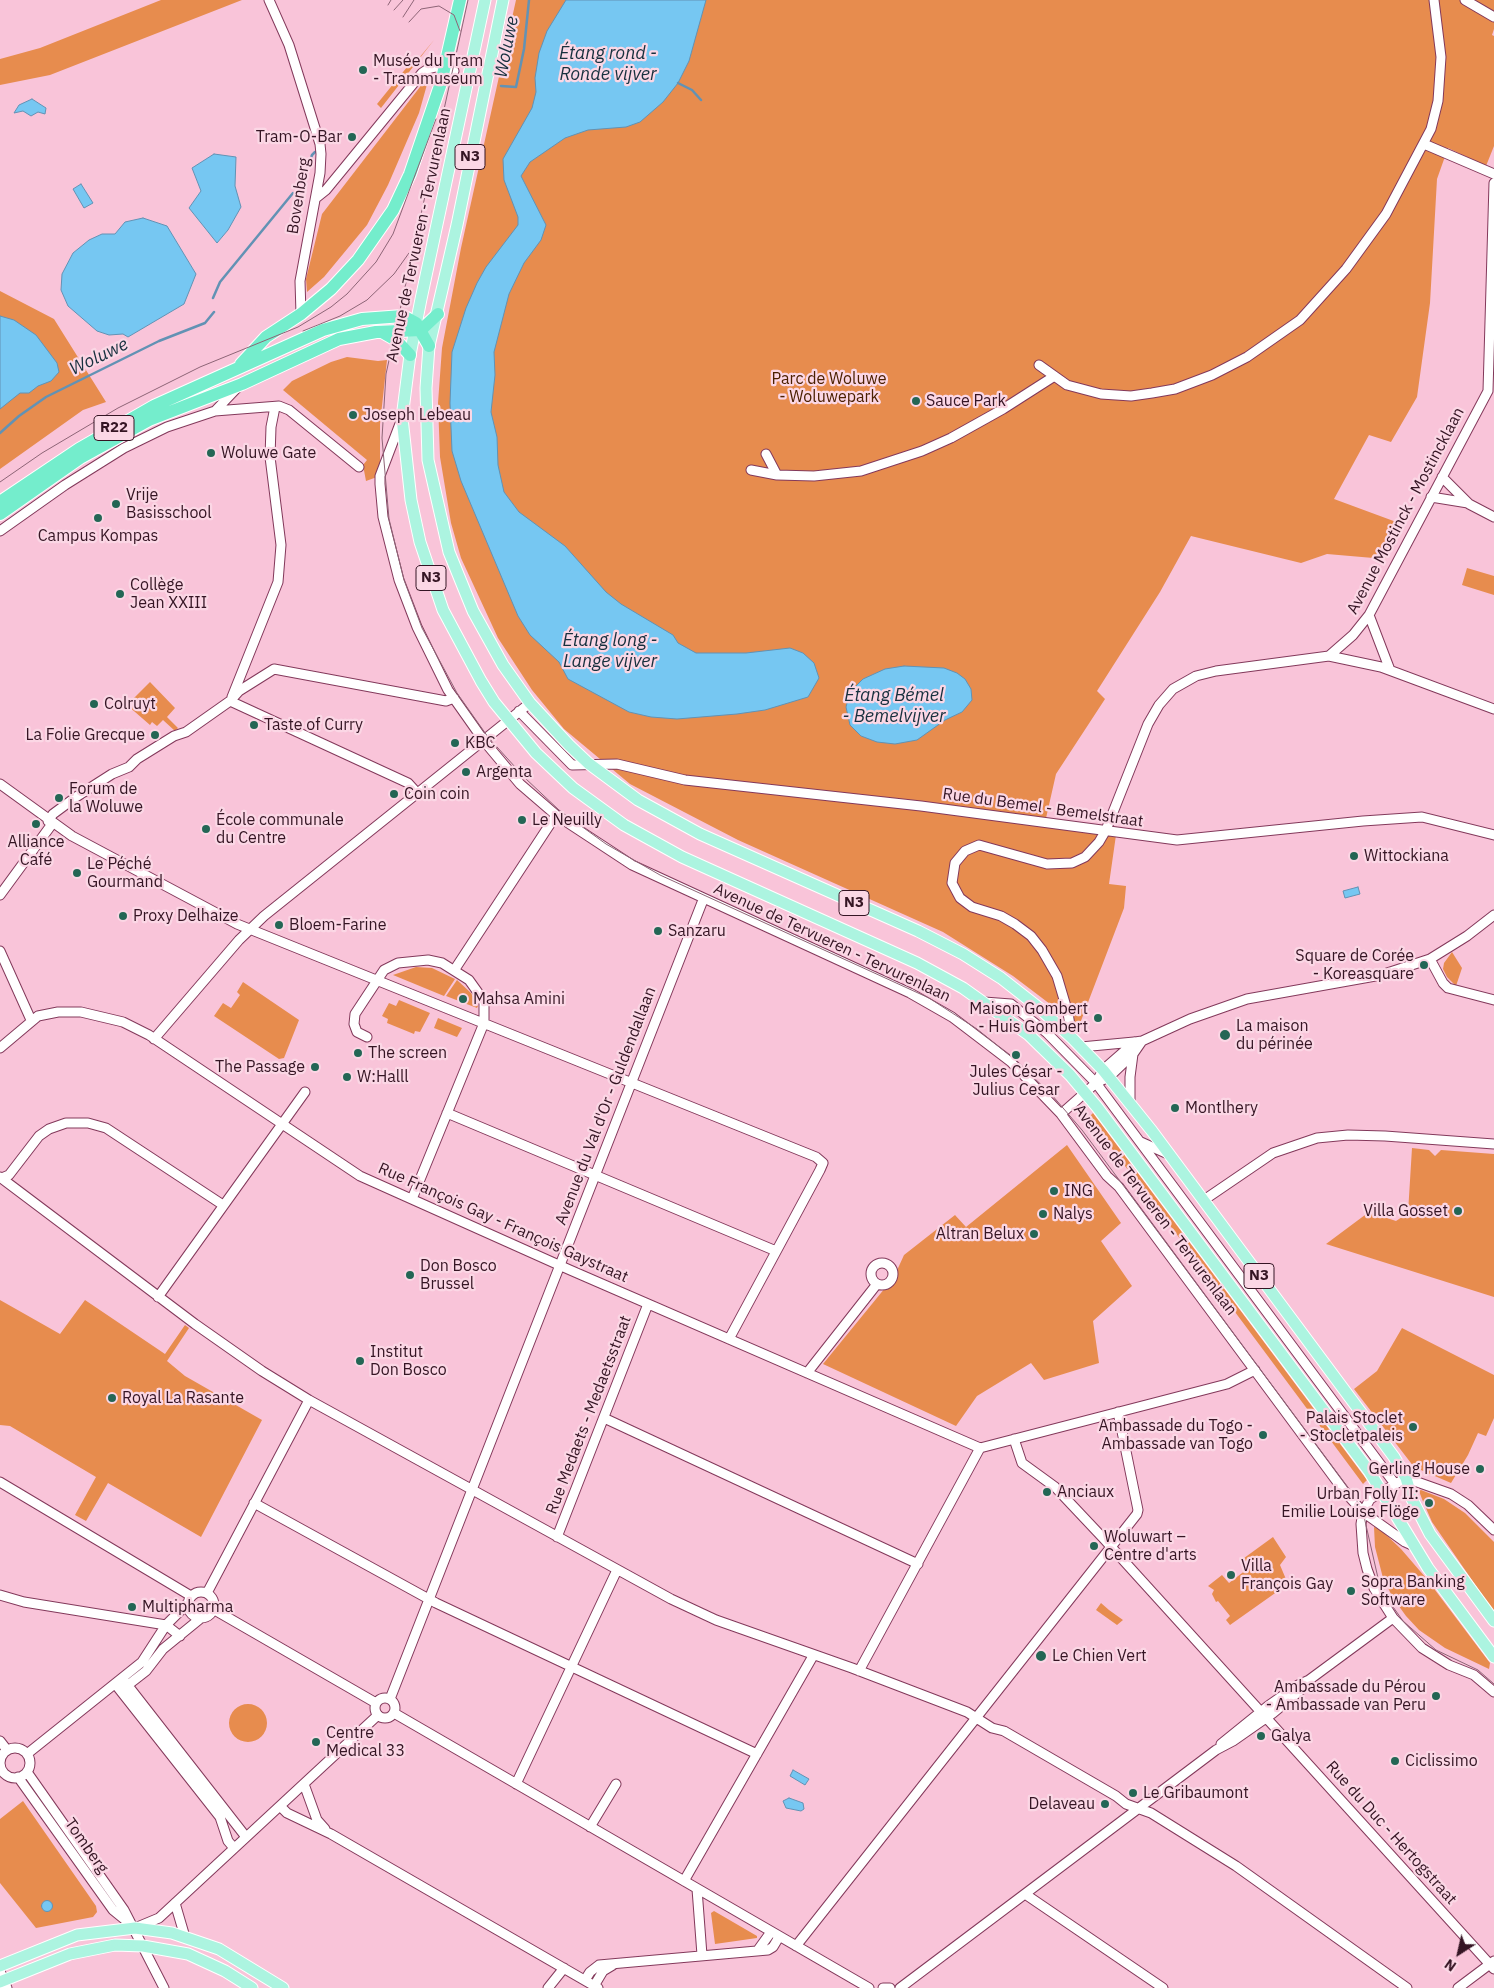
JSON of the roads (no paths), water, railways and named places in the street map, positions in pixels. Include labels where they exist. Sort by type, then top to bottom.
[{"type":"highway","name":"Avenue de Tervueren - Tervurenlaan","points":[[301,314],[331,289],[358,260],[393,210],[410,174],[449,70],[460,0]]},
{"type":"highway","name":"R22","points":[[236,369],[266,337],[301,314]]},
{"type":"highway","points":[[429,346],[417,328],[438,314]]},
{"type":"highway","name":"R22","points":[[0,502],[72,453],[125,422],[323,330],[350,322],[398,316],[417,328]]},
{"type":"highway","name":"R22","points":[[0,514],[80,458],[166,412],[242,384],[339,339],[417,328]]},
{"type":"highway","points":[[382,332],[396,340],[410,355]]},
{"type":"main road","name":"Avenue de Tervueren - Tervurenlaan","points":[[485,0],[410,355],[402,418],[411,500],[420,542],[432,580],[458,642],[492,698],[536,753],[573,788],[617,821],[650,842],[917,963],[984,1002],[1029,1035],[1085,1093],[1382,1491],[1428,1568],[1494,1657]]},
{"type":"main road","name":"Avenue de Tervueren - Tervurenlaan","points":[[503,0],[438,314],[429,346],[426,388],[428,460],[449,552],[463,589],[503,665],[530,703],[588,763],[638,800],[700,834],[918,931],[962,954],[1001,978],[1038,1006],[1072,1038],[1106,1074],[1170,1155],[1394,1457],[1406,1478],[1412,1499],[1430,1534],[1494,1621]]},
{"type":"main road","points":[[0,1966],[77,1934],[135,1928],[159,1930],[219,1949],[283,1988]]},
{"type":"main road","points":[[3,1980],[38,1966],[106,1945],[144,1946],[188,1954],[225,1971],[252,1988]]},
{"type":"street","name":"Bovenberg","points":[[269,0],[289,45],[320,144],[320,173],[300,281],[301,314]]},
{"type":"street","points":[[1039,365],[1053,377],[1067,384],[1101,394],[1131,396],[1174,389],[1212,375],[1247,357],[1300,320],[1346,269],[1386,214],[1424,144],[1433,121],[1439,89],[1440,36],[1434,0]]},
{"type":"street","points":[[1465,0],[1494,17]]},
{"type":"street","points":[[316,198],[326,190],[422,73],[428,69],[449,70]]},
{"type":"street","points":[[1424,144],[1494,174]]},
{"type":"street","name":"Avenue Mostinck - Mostincklaan","points":[[1328,656],[1353,635],[1370,615],[1431,497],[1491,392],[1494,183]]},
{"type":"street","points":[[751,470],[777,475],[814,476],[861,471],[922,451],[1003,409],[1053,377]]},
{"type":"street","points":[[215,411],[242,384]]},
{"type":"street","points":[[230,702],[278,582],[281,545],[270,457],[271,427],[275,407]]},
{"type":"street","points":[[0,531],[58,490],[124,448],[167,427],[215,411],[275,407],[289,410],[359,468]]},
{"type":"street","name":"Avenue de Tervueren - Tervurenlaan","points":[[402,418],[380,476],[384,517],[392,556],[407,603],[432,659],[454,698],[484,741],[520,784],[556,815],[632,865],[703,900],[872,975],[932,1005],[977,1034],[1011,1062],[1061,1114],[1344,1491],[1363,1512],[1405,1542],[1416,1547]]},
{"type":"street","points":[[766,454],[777,475]]},
{"type":"street","points":[[1442,477],[1469,504]]},
{"type":"street","points":[[1431,497],[1469,504],[1494,517]]},
{"type":"street","points":[[1370,615],[1390,670]]},
{"type":"street","points":[[1072,1038],[1068,1013],[1057,976],[1039,945],[1026,931],[1009,920],[972,907],[960,898],[952,884],[952,868],[961,854],[969,848],[979,845],[1034,862],[1056,865],[1072,863],[1090,853],[1106,830],[1148,724],[1159,705],[1173,689],[1196,676],[1216,671],[1328,656],[1390,670],[1494,709]]},
{"type":"street","points":[[0,895],[50,822],[53,814],[112,774],[129,767],[137,759],[174,736],[186,732],[230,702],[240,691],[274,669],[446,701],[454,698]]},
{"type":"street","points":[[230,702],[408,784],[418,794]]},
{"type":"street","points":[[154,1039],[250,929],[530,703]]},
{"type":"street","name":"Avenue de Tervueren - Tervurenlaan","points":[[519,711],[572,765],[588,763]]},
{"type":"street","name":"Rue du Bemel - Bemelstraat","points":[[588,763],[616,764],[685,780],[931,808],[1177,840],[1363,821],[1422,818],[1494,835]]},
{"type":"street","points":[[0,784],[50,822],[162,884],[250,929],[816,1157],[823,1163],[730,1339]]},
{"type":"street","points":[[455,969],[556,815]]},
{"type":"street","name":"Avenue du Val d'Or - Guldendallaan","points":[[390,1698],[703,900]]},
{"type":"street","points":[[1081,1047],[1138,1042],[1190,1018],[1247,999],[1380,975],[1430,959],[1467,936],[1494,915]]},
{"type":"street","points":[[0,951],[31,1020],[0,1048]]},
{"type":"street","points":[[1430,959],[1443,983],[1448,988],[1494,1000]]},
{"type":"street","points":[[367,1037],[357,1032],[354,1024],[355,1014],[384,970],[413,960],[442,963],[455,969],[469,980],[484,1001],[484,1023],[412,1199]]},
{"type":"street","name":"Avenue de Tervueren - Tervurenlaan","points":[[984,1002],[1011,1004],[1047,1032],[1096,1083],[1395,1484]]},
{"type":"street","name":"Rue François Gay - François Gaystraat","points":[[31,1020],[38,1016],[58,1012],[81,1012],[124,1022],[154,1039],[360,1176],[648,1304],[980,1448]]},
{"type":"street","points":[[1061,1114],[1106,1074],[1138,1042]]},
{"type":"street","points":[[1130,1104],[1132,1058],[1138,1042]]},
{"type":"street","points":[[1106,1074],[1132,1058]]},
{"type":"street","points":[[158,1297],[305,1092]]},
{"type":"street","points":[[447,1113],[776,1251]]},
{"type":"street","points":[[1,1177],[9,1175],[39,1136],[49,1129],[66,1123],[88,1123],[106,1128],[223,1205]]},
{"type":"street","points":[[1204,1200],[1272,1153],[1317,1138],[1358,1135],[1494,1144]]},
{"type":"street","name":"Avenue de Tervueren - Tervurenlaan","points":[[1141,1142],[1170,1155]]},
{"type":"street","points":[[1,1177],[158,1297],[262,1371],[308,1400],[671,1599],[716,1620],[859,1671],[975,1717],[992,1728],[1004,1731],[1116,1796],[1126,1804],[1151,1813],[1243,1870],[1407,1988]]},
{"type":"street","points":[[807,1373],[877,1284]]},
{"type":"street","name":"Rue Medaets - Medaetsstraat","points":[[557,1537],[648,1304]]},
{"type":"street","points":[[859,1671],[980,1448],[1227,1384],[1255,1370]]},
{"type":"street","points":[[206,1594],[308,1400]]},
{"type":"street","points":[[796,1946],[1136,1514],[1138,1510],[1118,1412]]},
{"type":"street","points":[[604,1418],[918,1564]]},
{"type":"street","points":[[1014,1439],[1022,1463],[1055,1487],[1263,1714]]},
{"type":"street","points":[[1494,1530],[1468,1505],[1451,1494],[1406,1478],[1370,1499],[1363,1512],[1361,1534],[1367,1569],[1374,1588],[1393,1618],[1422,1648],[1435,1657],[1490,1681],[1494,1692]]},
{"type":"street","points":[[0,1482],[189,1600],[191,1614],[201,1618]]},
{"type":"street","points":[[254,1503],[429,1599],[756,1754]]},
{"type":"street","points":[[516,1784],[617,1570]]},
{"type":"street","points":[[27,1754],[122,1682],[142,1662],[166,1625],[198,1592],[206,1594],[213,1600],[213,1609],[208,1616],[201,1618],[163,1649],[146,1671],[122,1682]]},
{"type":"street","points":[[0,1595],[24,1602],[166,1625],[180,1636]]},
{"type":"street","points":[[213,1609],[376,1703]]},
{"type":"street","points":[[900,1988],[1216,1750],[1233,1741],[1263,1714],[1302,1689],[1309,1680],[1393,1618]]},
{"type":"street","points":[[684,1881],[813,1656]]},
{"type":"street","points":[[122,1682],[220,1817],[228,1841],[234,1848]]},
{"type":"street","points":[[390,1698],[396,1706],[394,1713],[387,1718],[378,1715],[375,1709],[376,1703],[381,1699],[390,1698]]},
{"type":"street","points":[[394,1713],[869,1988]]},
{"type":"street","name":"Rue du Duc - Hertogstraat","points":[[1263,1714],[1493,1965]]},
{"type":"street","points":[[135,1928],[158,1919],[378,1715]]},
{"type":"street","points":[[0,1741],[7,1750]]},
{"type":"street","points":[[16,1748],[27,1754],[30,1765],[27,1772],[18,1777],[2,1773],[1,1760],[7,1750],[16,1748]]},
{"type":"street","points":[[180,1760],[246,1837]]},
{"type":"street","name":"Tomberg","points":[[27,1772],[135,1928],[164,1988]]},
{"type":"street","name":"Tomberg","points":[[18,1777],[113,1910],[135,1928]]},
{"type":"street","points":[[304,1784],[316,1820],[331,1834]]},
{"type":"street","points":[[590,1827],[616,1784]]},
{"type":"street","points":[[280,1806],[287,1813],[331,1834],[596,1987],[602,1971],[613,1965]]},
{"type":"street","points":[[697,1889],[702,1955]]},
{"type":"street","points":[[1025,1894],[1163,1988]]},
{"type":"street","points":[[175,1903],[185,1937]]},
{"type":"street","points":[[586,1980],[595,1967],[599,1965],[758,1950],[775,1934]]},
{"type":"street","points":[[32,1952],[38,1966]]},
{"type":"street","points":[[1458,1988],[1493,1965]]},
{"type":"street","points":[[548,1988],[564,1968]]},
{"type":"street","points":[[883,1988],[890,1988]]},
{"type":"water","name":"Étang long - Lange vijver","points":[[566,0],[706,0],[689,61],[678,83],[663,102],[640,122],[626,127],[588,130],[565,138],[530,162],[521,176],[546,225],[541,240],[524,263],[509,294],[494,352],[495,375],[491,412],[497,437],[498,465],[504,492],[519,512],[565,546],[606,592],[621,604],[673,635],[678,643],[696,653],[746,653],[790,648],[803,653],[814,663],[819,678],[808,697],[765,710],[677,719],[651,717],[629,712],[568,679],[559,662],[530,635],[518,616],[461,481],[452,451],[450,403],[452,352],[466,308],[477,283],[486,267],[518,225],[518,217],[504,180],[503,159],[532,108],[536,92],[535,78],[539,53],[547,31]]},
{"type":"water","points":[[32,99],[46,108],[45,114],[38,112],[31,116],[23,111],[14,113],[19,105]]},
{"type":"water","points":[[214,154],[236,157],[235,186],[241,207],[228,230],[217,243],[189,208],[201,191],[192,168]]},
{"type":"water","points":[[81,184],[93,203],[84,208],[73,189]]},
{"type":"water","points":[[143,218],[167,226],[196,274],[184,304],[128,337],[123,334],[109,335],[97,331],[68,306],[61,290],[62,274],[73,253],[89,240],[102,234],[115,234],[125,222]]},
{"type":"water","points":[[0,316],[14,320],[36,335],[57,363],[59,372],[51,381],[38,386],[29,393],[20,393],[0,409]]},
{"type":"water","name":"Étang Bémel - Bemelvijver","points":[[904,666],[944,668],[957,673],[965,679],[971,689],[972,700],[962,712],[945,720],[917,740],[895,744],[877,742],[861,736],[850,725],[846,707],[850,692],[863,679],[885,669]]},
{"type":"water","points":[[1358,887],[1360,894],[1345,898],[1343,891]]},
{"type":"water","points":[[793,1770],[809,1779],[805,1785],[790,1776]]},
{"type":"water","points":[[789,1798],[803,1803],[804,1809],[801,1811],[786,1808],[783,1801]]},
{"type":"water","points":[[47,1900],[53,1906],[47,1912],[41,1906]]},
{"type":"waterway","name":"Woluwe","points":[[501,86],[516,87],[524,49],[529,0]]},
{"type":"waterway","points":[[678,83],[692,90],[701,100]]},
{"type":"waterway","name":"Woluwe","points":[[302,183],[312,155],[315,152]]},
{"type":"waterway","name":"Woluwe","points":[[213,298],[220,282],[293,193]]},
{"type":"waterway","name":"Woluwe","points":[[0,433],[19,416],[46,397],[159,341],[205,323],[214,312]]},
{"type":"tram line","points":[[388,5],[391,0]]},
{"type":"tram line","points":[[394,10],[403,0]]},
{"type":"tram line","points":[[403,17],[414,0]]},
{"type":"tram line","points":[[468,0],[386,374],[382,438],[389,519],[404,580],[422,628],[457,693],[488,737],[525,778],[559,810],[606,844],[660,875],[929,998],[977,1029],[1014,1059],[1051,1094],[1082,1130],[1353,1494],[1363,1512],[1378,1578],[1391,1604],[1403,1621],[1436,1650],[1478,1670],[1494,1684]]},
{"type":"tram line","points":[[409,22],[421,9],[439,6],[454,15],[460,31]]},
{"type":"tram line","points":[[0,482],[42,453],[118,408],[200,367],[298,327],[331,307],[347,294],[376,262],[393,234],[436,119]]},
{"type":"tram line","points":[[303,331],[340,316],[367,300],[394,274],[409,253]]},
{"type":"place","name":"Musée du Tram - Trammuseum","points":[[363,70]]},
{"type":"place","name":"Tram-O-Bar","points":[[352,137]]},
{"type":"place","name":"Sauce Park","points":[[916,401]]},
{"type":"place","name":"Joseph Lebeau","points":[[353,415]]},
{"type":"place","name":"Woluwe Gate","points":[[211,453]]},
{"type":"place","name":"Vrije Basisschool","points":[[116,504]]},
{"type":"place","name":"Campus Kompas","points":[[98,518]]},
{"type":"place","name":"Collège Jean XXIII","points":[[120,594]]},
{"type":"place","name":"Colruyt","points":[[94,704]]},
{"type":"place","name":"Taste of Curry","points":[[254,725]]},
{"type":"place","name":"La Folie Grecque","points":[[155,735]]},
{"type":"place","name":"KBC","points":[[455,743]]},
{"type":"place","name":"Argenta","points":[[466,772]]},
{"type":"place","name":"Coin coin","points":[[394,794]]},
{"type":"place","name":"Forum de la Woluwe","points":[[59,798]]},
{"type":"place","name":"Le Neuilly","points":[[522,820]]},
{"type":"place","name":"Alliance Café","points":[[36,824]]},
{"type":"place","name":"École communale du Centre","points":[[206,829]]},
{"type":"place","name":"Wittockiana","points":[[1354,856]]},
{"type":"place","name":"Le Péché Gourmand","points":[[77,873]]},
{"type":"place","name":"Proxy Delhaize","points":[[123,916]]},
{"type":"place","name":"Bloem-Farine","points":[[279,925]]},
{"type":"place","name":"Sanzaru","points":[[658,931]]},
{"type":"place","name":"Square de Corée - Koreasquare","points":[[1424,965]]},
{"type":"place","name":"Mahsa Amini","points":[[463,999]]},
{"type":"place","name":"Maison Gombert - Huis Gombert","points":[[1098,1018]]},
{"type":"place","name":"La maison du périnée","points":[[1225,1035]]},
{"type":"place","name":"The screen","points":[[358,1053]]},
{"type":"place","name":"Jules César - Julius Cesar","points":[[1016,1055]]},
{"type":"place","name":"The Passage","points":[[315,1067]]},
{"type":"place","name":"W:Halll","points":[[347,1077]]},
{"type":"place","name":"Montlhery","points":[[1175,1108]]},
{"type":"place","name":"ING","points":[[1054,1191]]},
{"type":"place","name":"Villa Gosset","points":[[1458,1211]]},
{"type":"place","name":"Nalys","points":[[1043,1214]]},
{"type":"place","name":"Altran Belux","points":[[1034,1234]]},
{"type":"place","name":"Don Bosco Brussel","points":[[410,1275]]},
{"type":"place","name":"Institut Don Bosco","points":[[360,1361]]},
{"type":"place","name":"Royal La Rasante","points":[[112,1398]]},
{"type":"place","name":"Palais Stoclet - Stocletpaleis","points":[[1413,1427]]},
{"type":"place","name":"Ambassade du Togo - Ambassade van Togo","points":[[1263,1435]]},
{"type":"place","name":"Gerling House","points":[[1480,1469]]},
{"type":"place","name":"Anciaux","points":[[1047,1492]]},
{"type":"place","name":"Urban Folly II: Emilie Louise Flöge","points":[[1429,1503]]},
{"type":"place","name":"Woluwart – Centre d'arts","points":[[1094,1546]]},
{"type":"place","name":"Villa François Gay","points":[[1231,1575]]},
{"type":"place","name":"Sopra Banking Software","points":[[1351,1591]]},
{"type":"place","name":"Multipharma","points":[[132,1607]]},
{"type":"place","name":"Le Chien Vert","points":[[1041,1656]]},
{"type":"place","name":"Ambassade du Pérou - Ambassade van Peru","points":[[1436,1696]]},
{"type":"place","name":"Galya","points":[[1261,1736]]},
{"type":"place","name":"Centre Medical 33","points":[[316,1742]]},
{"type":"place","name":"Ciclissimo","points":[[1395,1761]]},
{"type":"place","name":"Le Gribaumont","points":[[1133,1793]]},
{"type":"place","name":"Delaveau","points":[[1105,1804]]},
{"type":"water label","name":"Étang rond - Ronde vijver","points":[[608,64]]},
{"type":"park label","name":"Parc de Woluwe - Woluwepark","points":[[829,388]]}]
